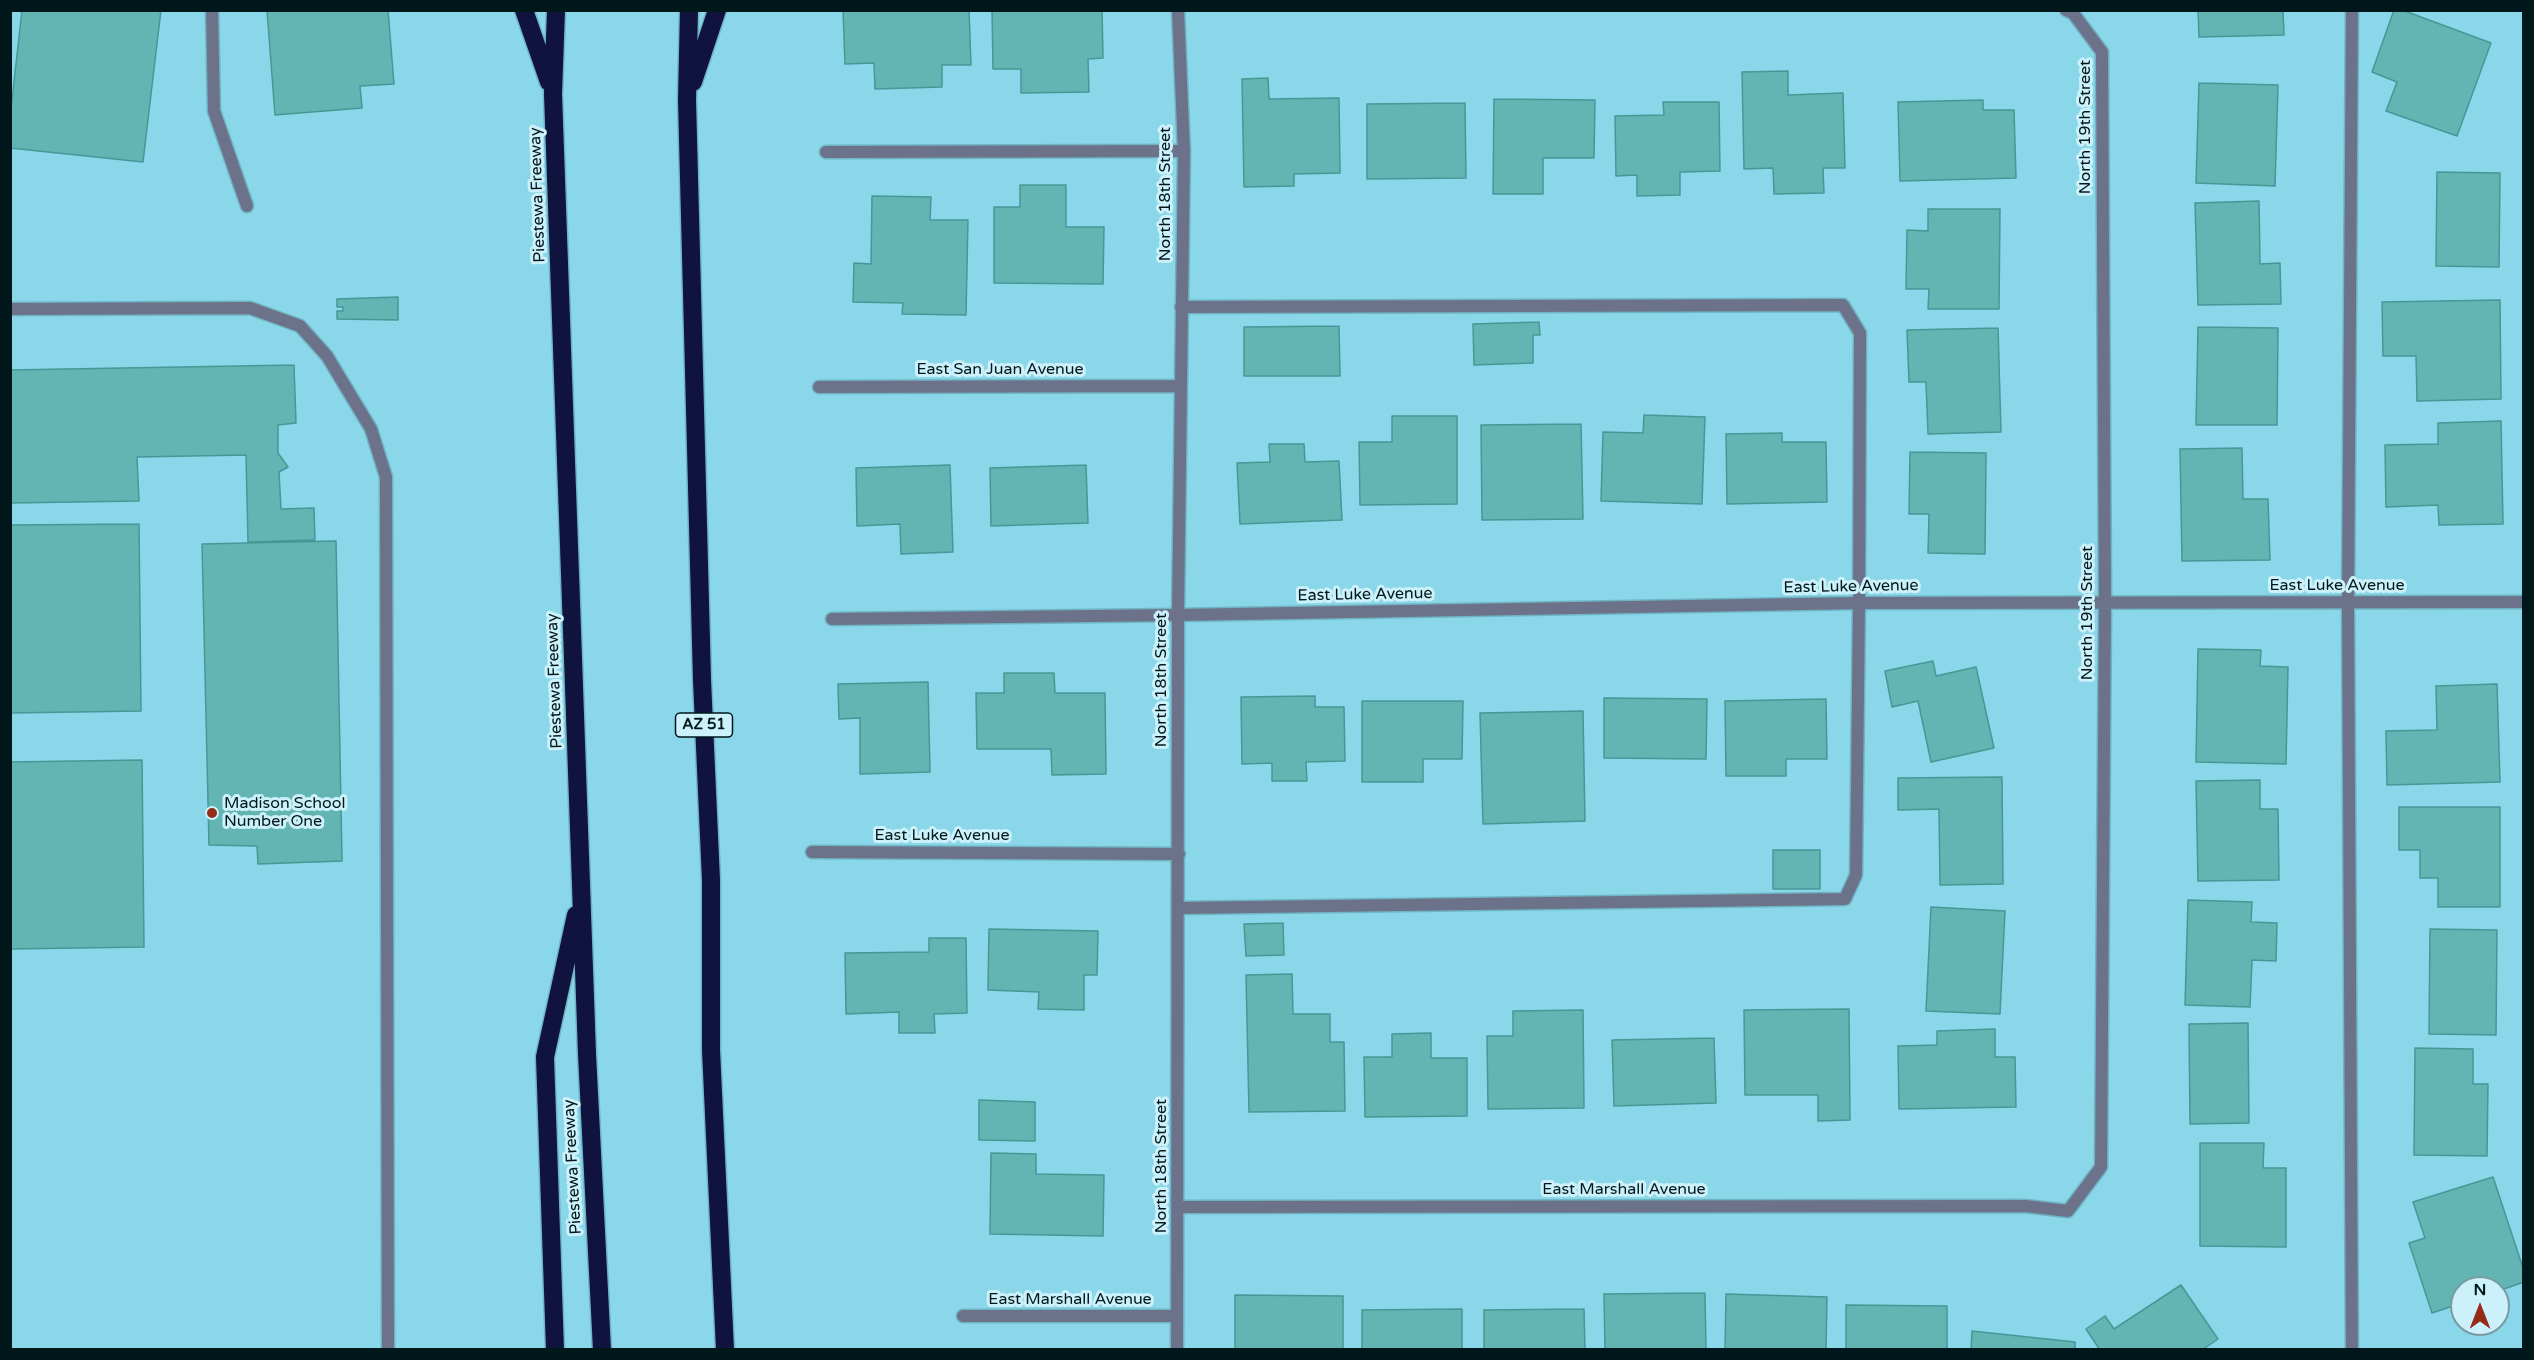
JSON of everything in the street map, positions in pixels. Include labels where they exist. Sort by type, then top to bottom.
[{"type":"highway","points":[[524,10],[553,94]]},
{"type":"highway","name":"Piestewa Freeway","points":[[556,10],[553,94],[581,890],[602,1350]]},
{"type":"highway","name":"AZ 51","points":[[689,10],[687,100],[702,680],[711,880],[711,1050],[724,1350]]},
{"type":"highway","points":[[687,100],[717,10]]},
{"type":"highway","points":[[555,1350],[545,1057],[581,890]]},
{"type":"street","points":[[212,10],[214,111],[247,206]]},
{"type":"street","name":"North 18th Street","points":[[1177,1350],[1179,615],[1184,151],[1178,10]]},
{"type":"street","points":[[2352,10],[2348,603],[2352,1350]]},
{"type":"street","name":"North 19th Street","points":[[2068,1211],[2101,1167],[2105,602],[2102,52],[2070,12]]},
{"type":"street","points":[[826,152],[1184,151]]},
{"type":"street","points":[[1179,908],[1845,898],[1856,875],[1860,333],[1843,305],[1181,308]]},
{"type":"street","points":[[10,309],[250,308],[300,326],[327,356],[372,429],[386,477],[388,1350]]},
{"type":"street","name":"East San Juan Avenue","points":[[819,387],[1181,386]]},
{"type":"street","name":"East Luke Avenue","points":[[832,619],[1859,603],[2523,602]]},
{"type":"street","name":"East Luke Avenue","points":[[812,852],[1179,854]]},
{"type":"street","name":"East Marshall Avenue","points":[[1179,1207],[2025,1206],[2068,1211]]},
{"type":"street","name":"East Marshall Avenue","points":[[963,1316],[1177,1316]]},
{"type":"building","points":[[22,10],[161,10],[143,162],[10,148],[10,118]]},
{"type":"building","points":[[267,10],[388,10],[394,84],[360,86],[362,108],[275,115]]},
{"type":"building","points":[[843,10],[969,10],[971,65],[942,65],[942,87],[875,89],[874,63],[845,64]]},
{"type":"building","points":[[992,10],[1102,10],[1103,58],[1088,59],[1089,92],[1021,93],[1021,69],[993,69]]},
{"type":"building","points":[[2198,10],[2283,10],[2284,35],[2199,37]]},
{"type":"building","points":[[2394,10],[2402,10],[2491,43],[2457,136],[2386,111],[2397,82],[2372,72]]},
{"type":"building","points":[[1788,71],[1788,95],[1843,93],[1845,168],[1823,168],[1824,193],[1774,194],[1773,168],[1744,169],[1742,72]]},
{"type":"building","points":[[1268,78],[1269,99],[1339,98],[1340,173],[1294,174],[1294,186],[1244,187],[1242,79]]},
{"type":"building","points":[[2199,83],[2278,85],[2275,186],[2196,183]]},
{"type":"building","points":[[1494,99],[1595,100],[1594,158],[1543,158],[1543,194],[1493,194]]},
{"type":"building","points":[[1983,100],[1983,110],[2014,110],[2016,178],[1900,181],[1898,102]]},
{"type":"building","points":[[1663,102],[1719,102],[1720,171],[1680,172],[1680,195],[1637,196],[1637,175],[1616,176],[1615,116],[1664,115]]},
{"type":"building","points":[[1465,103],[1466,178],[1367,179],[1367,104]]},
{"type":"building","points":[[2437,172],[2500,173],[2499,267],[2436,266]]},
{"type":"building","points":[[1020,185],[1066,185],[1066,227],[1104,227],[1103,284],[994,283],[994,207],[1020,207]]},
{"type":"building","points":[[872,196],[931,197],[930,220],[968,220],[966,315],[902,314],[903,303],[853,302],[854,263],[871,264]]},
{"type":"building","points":[[2259,201],[2260,264],[2280,263],[2281,304],[2198,305],[2195,203]]},
{"type":"building","points":[[1928,209],[2000,209],[1999,309],[1928,309],[1929,289],[1906,289],[1907,230],[1928,231]]},
{"type":"building","points":[[398,297],[398,320],[337,319],[337,311],[343,311],[343,307],[337,307],[337,299]]},
{"type":"building","points":[[2500,300],[2501,399],[2417,401],[2416,356],[2383,356],[2382,302]]},
{"type":"building","points":[[1539,322],[1540,335],[1533,335],[1533,363],[1474,365],[1473,324]]},
{"type":"building","points":[[1339,326],[1340,376],[1244,376],[1244,327]]},
{"type":"building","points":[[2198,327],[2278,328],[2277,425],[2196,425]]},
{"type":"building","points":[[1998,328],[2001,432],[1928,434],[1926,382],[1909,382],[1907,330]]},
{"type":"building","points":[[294,365],[296,423],[278,425],[278,453],[288,467],[279,472],[281,509],[314,508],[315,540],[248,542],[246,455],[137,457],[139,501],[10,503],[10,370]]},
{"type":"building","points":[[1644,415],[1705,417],[1702,504],[1601,501],[1603,432],[1643,433]]},
{"type":"building","points":[[1392,416],[1457,416],[1457,504],[1360,505],[1359,442],[1392,442]]},
{"type":"building","points":[[2501,421],[2503,524],[2439,525],[2438,505],[2386,507],[2385,445],[2438,444],[2438,423]]},
{"type":"building","points":[[1581,424],[1583,519],[1482,520],[1481,425]]},
{"type":"building","points":[[1782,433],[1782,442],[1826,442],[1827,502],[1727,504],[1726,434]]},
{"type":"building","points":[[1269,444],[1304,444],[1305,462],[1339,461],[1342,520],[1240,524],[1237,463],[1270,462]]},
{"type":"building","points":[[2242,448],[2243,499],[2268,499],[2270,560],[2182,561],[2180,449]]},
{"type":"building","points":[[1910,452],[1986,453],[1985,554],[1928,553],[1929,514],[1909,514]]},
{"type":"building","points":[[950,465],[953,552],[901,554],[900,524],[857,526],[856,468]]},
{"type":"building","points":[[1086,465],[1088,523],[991,526],[990,468]]},
{"type":"building","points":[[139,524],[141,711],[10,713],[10,525]]},
{"type":"building","points":[[336,541],[342,861],[258,864],[257,846],[209,845],[202,544]]},
{"type":"building","points":[[2198,649],[2261,650],[2260,666],[2288,667],[2286,764],[2196,762]]},
{"type":"building","points":[[1933,661],[1936,676],[1976,667],[1994,748],[1931,762],[1918,701],[1892,707],[1885,671]]},
{"type":"building","points":[[1004,673],[1054,673],[1055,693],[1105,693],[1106,774],[1052,775],[1051,749],[977,749],[976,693],[1004,693]]},
{"type":"building","points":[[928,682],[930,772],[860,774],[860,718],[839,719],[838,684]]},
{"type":"building","points":[[2497,684],[2500,782],[2387,785],[2386,731],[2437,730],[2436,686]]},
{"type":"building","points":[[1315,696],[1315,707],[1344,707],[1345,761],[1306,762],[1307,781],[1272,781],[1272,763],[1242,764],[1241,697]]},
{"type":"building","points":[[1604,698],[1707,699],[1706,759],[1604,758]]},
{"type":"building","points":[[1826,699],[1827,759],[1786,759],[1786,776],[1726,776],[1725,701]]},
{"type":"building","points":[[1362,701],[1463,701],[1462,759],[1423,759],[1423,782],[1362,782]]},
{"type":"building","points":[[1583,711],[1585,821],[1483,824],[1480,713]]},
{"type":"building","points":[[142,760],[144,947],[10,949],[10,762]]},
{"type":"building","points":[[2002,777],[2003,884],[1940,885],[1939,809],[1898,810],[1898,778]]},
{"type":"building","points":[[2260,780],[2260,809],[2278,809],[2279,880],[2198,881],[2196,781]]},
{"type":"building","points":[[2399,807],[2500,807],[2500,907],[2438,907],[2438,878],[2420,878],[2420,850],[2399,850]]},
{"type":"building","points":[[1773,850],[1820,850],[1820,889],[1773,889]]},
{"type":"building","points":[[2188,900],[2252,902],[2251,922],[2277,923],[2276,961],[2252,960],[2250,1007],[2185,1005]]},
{"type":"building","points":[[1931,907],[2005,911],[2000,1014],[1926,1011]]},
{"type":"building","points":[[1283,923],[1284,955],[1246,956],[1244,924]]},
{"type":"building","points":[[989,929],[1098,931],[1097,975],[1084,975],[1084,1010],[1038,1009],[1039,992],[988,990]]},
{"type":"building","points":[[2430,929],[2497,930],[2496,1035],[2429,1034]]},
{"type":"building","points":[[929,938],[966,938],[967,1013],[934,1014],[935,1033],[899,1033],[899,1012],[846,1014],[845,953],[929,952]]},
{"type":"building","points":[[1292,974],[1293,1014],[1330,1014],[1330,1042],[1344,1042],[1345,1111],[1249,1112],[1246,975]]},
{"type":"building","points":[[1849,1009],[1850,1120],[1818,1121],[1818,1095],[1745,1095],[1744,1010]]},
{"type":"building","points":[[1583,1010],[1584,1108],[1488,1109],[1487,1036],[1513,1036],[1513,1011]]},
{"type":"building","points":[[2248,1023],[2249,1123],[2190,1124],[2189,1024]]},
{"type":"building","points":[[1995,1029],[1995,1057],[2015,1057],[2016,1107],[1899,1109],[1898,1046],[1937,1045],[1937,1031]]},
{"type":"building","points":[[1431,1033],[1431,1058],[1467,1058],[1467,1116],[1365,1117],[1364,1057],[1392,1057],[1392,1034]]},
{"type":"building","points":[[1714,1038],[1716,1103],[1614,1106],[1612,1040]]},
{"type":"building","points":[[2415,1048],[2473,1049],[2473,1084],[2488,1084],[2487,1156],[2414,1155]]},
{"type":"building","points":[[979,1100],[1035,1102],[1035,1141],[979,1140]]},
{"type":"building","points":[[2200,1143],[2264,1143],[2263,1168],[2286,1168],[2286,1247],[2200,1246]]},
{"type":"building","points":[[991,1153],[1036,1154],[1036,1174],[1104,1175],[1103,1236],[990,1234]]},
{"type":"building","points":[[2493,1177],[2524,1271],[2524,1282],[2510,1287],[2510,1276],[2450,1276],[2450,1307],[2432,1313],[2409,1243],[2425,1238],[2413,1202]]},
{"type":"building","points":[[2181,1285],[2218,1339],[2202,1350],[2100,1350],[2086,1329],[2105,1316],[2114,1329]]},
{"type":"building","points":[[1705,1293],[1706,1350],[1605,1350],[1604,1294]]},
{"type":"building","points":[[1726,1294],[1827,1297],[1826,1350],[1725,1350]]},
{"type":"building","points":[[1235,1295],[1343,1296],[1343,1350],[1235,1350]]},
{"type":"building","points":[[1846,1305],[1947,1306],[1947,1350],[1846,1350]]},
{"type":"building","points":[[1462,1309],[1462,1350],[1362,1350],[1362,1310]]},
{"type":"building","points":[[1584,1309],[1585,1350],[1484,1350],[1484,1310]]},
{"type":"building","points":[[1972,1331],[2075,1342],[2075,1350],[1971,1350]]},
{"type":"place","name":"Madison School Number One","points":[[212,813]]}]
